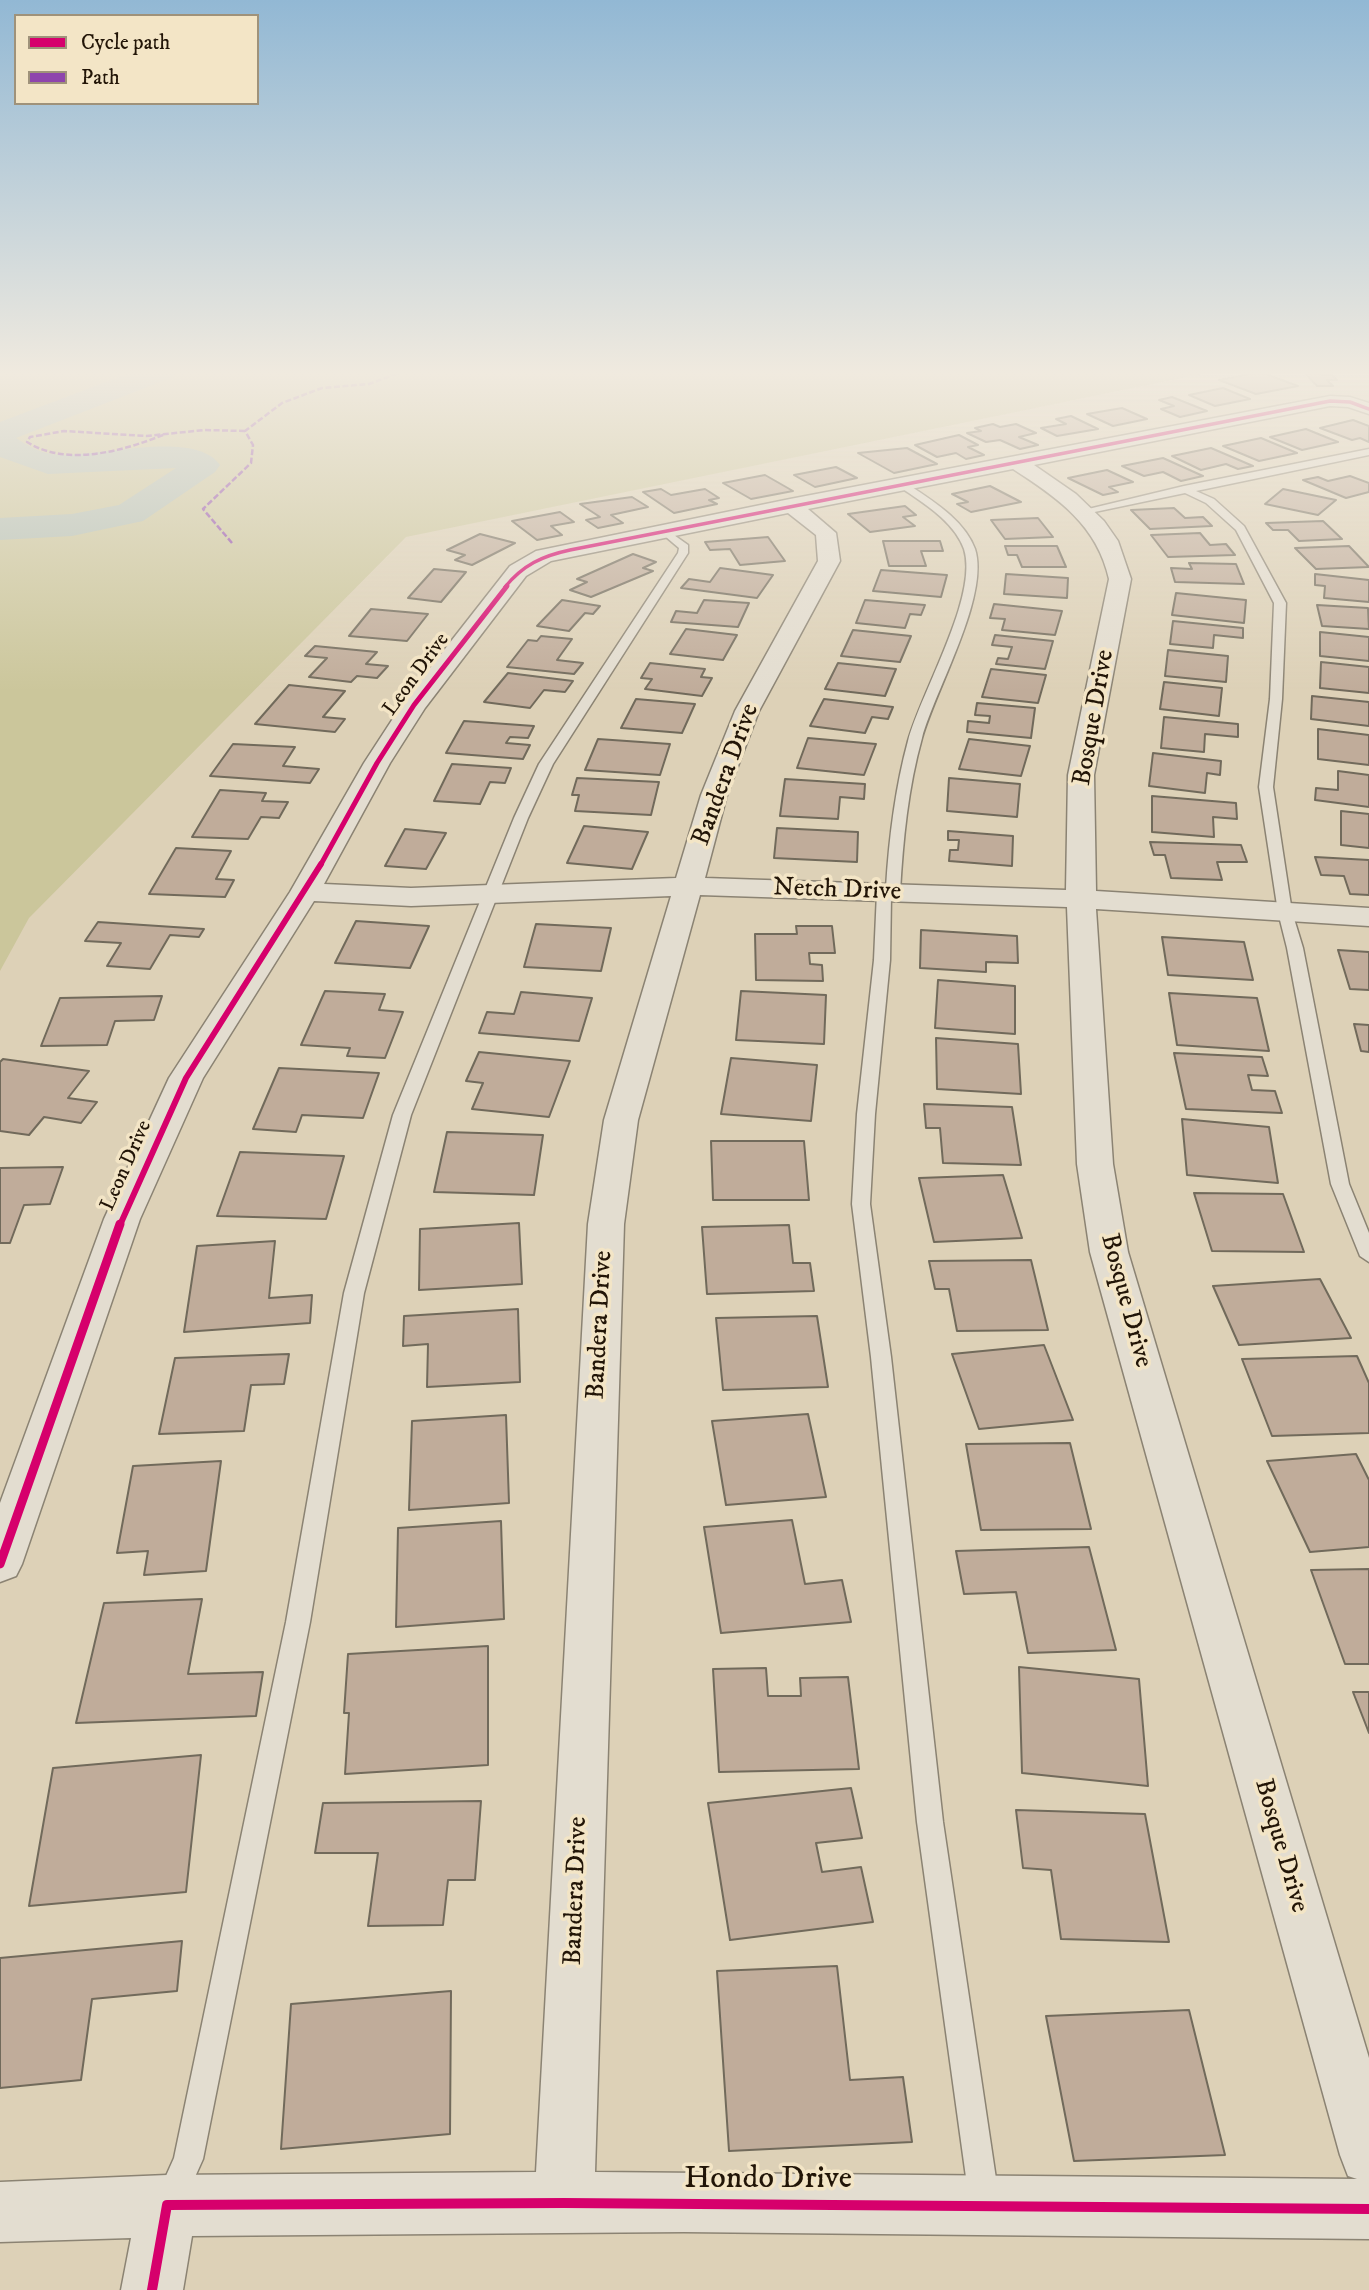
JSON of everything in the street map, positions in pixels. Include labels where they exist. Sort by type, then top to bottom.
[{"type":"street","name":"Leon Drive","points":[[0,1564],[122,1219],[186,1077],[305,892],[377,763],[414,705],[518,571],[544,556],[790,505],[943,478]]},
{"type":"street","name":"Bosque Drive","points":[[1039,478],[1084,511],[1105,535],[1117,560],[1120,579],[1081,775],[1081,899],[1095,1164],[1109,1252],[1369,2155]]},
{"type":"street","name":"Bandera Drive","points":[[564,2203],[606,1224],[621,1120],[714,795],[747,711],[829,561],[826,533],[790,505]]},
{"type":"street","name":"Netch Drive","points":[[305,892],[492,895],[690,886],[1081,899],[1369,917]]},
{"type":"street","name":"Hondo Drive","points":[[0,2212],[167,2205],[564,2203],[1369,2208]]},
{"type":"street","points":[[152,2290],[167,2205]]},
{"type":"lane","points":[[1084,511],[1240,478]]},
{"type":"lane","points":[[903,485],[957,528],[970,552],[971,577],[955,632],[915,737],[895,834],[866,1114],[861,1204],[881,1357],[930,1822],[985,2206]]},
{"type":"lane","points":[[1184,489],[1210,502],[1240,528],[1280,603],[1276,699],[1266,787],[1284,912],[1295,948],[1340,1184],[1369,1256]]},
{"type":"lane","points":[[167,2205],[188,2159],[250,1868],[298,1622],[354,1293],[402,1115],[521,818],[547,764],[584,702],[683,553],[684,547],[664,531]]},
{"type":"shaded area","points":[[0,478],[695,478],[406,537],[29,918],[0,971]]},
{"type":"building","points":[[750,478],[770,478],[793,491],[751,499],[723,483]]},
{"type":"building","points":[[799,478],[857,478],[815,487]]},
{"type":"building","points":[[1068,478],[1124,478],[1133,482],[1109,487],[1118,492],[1103,495]]},
{"type":"building","points":[[1175,478],[1195,478],[1181,481]]},
{"type":"building","points":[[1320,478],[1328,481],[1355,478],[1369,483],[1369,492],[1346,498],[1303,480]]},
{"type":"building","points":[[990,486],[1021,502],[971,512],[957,504],[968,502],[952,494]]},
{"type":"building","points":[[661,489],[671,495],[705,489],[719,498],[709,500],[717,504],[674,513],[643,492]]},
{"type":"building","points":[[1283,489],[1336,500],[1318,515],[1265,504]]},
{"type":"building","points":[[632,497],[648,507],[611,515],[623,523],[598,528],[586,520],[600,517],[580,504]]},
{"type":"building","points":[[905,506],[916,515],[903,517],[915,526],[870,532],[848,514]]},
{"type":"building","points":[[1174,508],[1185,518],[1203,517],[1212,526],[1150,529],[1131,510]]},
{"type":"building","points":[[560,512],[574,522],[551,526],[562,535],[537,540],[512,521]]},
{"type":"building","points":[[1038,518],[1053,537],[1005,539],[991,520]]},
{"type":"building","points":[[1323,521],[1342,539],[1299,541],[1288,530],[1273,530],[1266,523]]},
{"type":"building","points":[[1200,533],[1210,545],[1226,544],[1235,555],[1168,557],[1151,535]]},
{"type":"building","points":[[480,534],[515,543],[472,565],[455,560],[465,555],[447,550]]},
{"type":"building","points":[[768,537],[785,561],[740,565],[730,549],[710,550],[705,542]]},
{"type":"building","points":[[883,541],[940,541],[943,551],[921,551],[926,566],[889,566]]},
{"type":"building","points":[[1005,546],[1057,546],[1066,567],[1022,567],[1017,555],[1008,555]]},
{"type":"building","points":[[1349,546],[1369,567],[1316,569],[1295,548]]},
{"type":"building","points":[[633,554],[656,562],[643,568],[653,571],[591,597],[570,590],[587,582],[577,579]]},
{"type":"building","points":[[1189,563],[1236,564],[1244,584],[1175,582],[1171,568],[1192,569]]},
{"type":"building","points":[[720,568],[773,575],[757,598],[681,588],[689,579],[710,582]]},
{"type":"building","points":[[434,569],[466,572],[441,602],[408,598]]},
{"type":"building","points":[[881,570],[947,575],[941,597],[873,591]]},
{"type":"building","points":[[1006,574],[1068,578],[1067,598],[1004,594]]},
{"type":"building","points":[[1315,574],[1369,580],[1369,602],[1324,598],[1325,586],[1315,585]]},
{"type":"building","points":[[1176,593],[1246,600],[1244,623],[1172,615]]},
{"type":"building","points":[[562,600],[600,606],[593,614],[585,613],[569,631],[537,626]]},
{"type":"building","points":[[704,600],[749,603],[738,627],[671,622],[676,611],[697,613]]},
{"type":"building","points":[[865,600],[925,605],[921,615],[910,614],[905,628],[856,623]]},
{"type":"building","points":[[994,604],[1062,611],[1055,635],[1002,630],[1005,619],[990,618]]},
{"type":"building","points":[[1317,605],[1368,608],[1369,629],[1322,626]]},
{"type":"building","points":[[371,609],[428,614],[407,641],[349,636]]},
{"type":"building","points":[[1173,621],[1243,628],[1243,638],[1214,635],[1213,648],[1170,644]]},
{"type":"building","points":[[686,629],[737,635],[723,660],[670,654]]},
{"type":"building","points":[[853,630],[911,636],[900,662],[841,656]]},
{"type":"building","points":[[1320,632],[1369,637],[1369,661],[1320,656]]},
{"type":"building","points":[[995,635],[1053,641],[1045,669],[996,664],[998,658],[1008,659],[1012,647],[992,645]]},
{"type":"building","points":[[541,636],[572,639],[557,660],[583,663],[574,674],[507,667],[528,640],[537,641]]},
{"type":"building","points":[[315,646],[377,652],[366,664],[388,666],[377,678],[357,676],[351,682],[309,677],[327,658],[305,656]]},
{"type":"building","points":[[1168,650],[1228,656],[1226,682],[1165,676]]},
{"type":"building","points":[[1321,662],[1369,667],[1369,693],[1320,688]]},
{"type":"building","points":[[650,663],[705,669],[701,677],[712,678],[702,696],[645,689],[652,679],[641,678]]},
{"type":"building","points":[[838,663],[896,669],[885,696],[825,689]]},
{"type":"building","points":[[991,669],[1046,675],[1038,703],[982,697]]},
{"type":"building","points":[[508,673],[573,681],[565,692],[544,690],[530,708],[484,702]]},
{"type":"building","points":[[1164,682],[1222,688],[1219,716],[1160,709]]},
{"type":"building","points":[[289,685],[345,691],[323,717],[345,719],[335,732],[255,724]]},
{"type":"building","points":[[1312,696],[1369,702],[1369,726],[1311,719]]},
{"type":"building","points":[[636,699],[695,704],[682,733],[621,728]]},
{"type":"building","points":[[824,699],[893,707],[888,719],[872,717],[865,733],[810,726]]},
{"type":"building","points":[[977,703],[1035,708],[1031,738],[967,732],[968,721],[989,723],[990,716],[975,715]]},
{"type":"building","points":[[1164,717],[1238,724],[1238,737],[1205,734],[1204,752],[1161,748]]},
{"type":"building","points":[[464,721],[534,726],[528,738],[510,737],[506,743],[530,745],[523,759],[446,753]]},
{"type":"building","points":[[1318,729],[1369,735],[1369,765],[1318,759]]},
{"type":"building","points":[[808,738],[876,744],[864,775],[797,768]]},
{"type":"building","points":[[598,739],[670,744],[660,775],[585,770]]},
{"type":"building","points":[[969,739],[1030,746],[1021,776],[959,769]]},
{"type":"building","points":[[233,744],[295,747],[283,766],[319,769],[310,783],[210,776]]},
{"type":"building","points":[[1153,753],[1221,761],[1220,775],[1207,773],[1205,793],[1149,786]]},
{"type":"building","points":[[452,764],[511,768],[505,783],[490,782],[480,804],[434,801]]},
{"type":"building","points":[[1338,771],[1369,775],[1369,807],[1315,800],[1316,788],[1338,790]]},
{"type":"building","points":[[577,778],[659,782],[651,815],[575,811],[579,795],[572,795]]},
{"type":"building","points":[[949,778],[1020,784],[1017,817],[947,811]]},
{"type":"building","points":[[785,779],[865,784],[864,799],[840,797],[838,819],[780,816]]},
{"type":"building","points":[[220,790],[266,793],[262,801],[288,802],[279,818],[261,817],[248,839],[192,837]]},
{"type":"building","points":[[1152,796],[1236,803],[1237,819],[1213,817],[1214,837],[1152,832]]},
{"type":"building","points":[[1341,811],[1369,814],[1369,848],[1341,845]]},
{"type":"building","points":[[584,826],[648,832],[632,869],[567,863]]},
{"type":"building","points":[[777,828],[858,832],[857,862],[774,858]]},
{"type":"building","points":[[405,829],[446,833],[426,869],[385,866]]},
{"type":"building","points":[[948,831],[1013,836],[1012,866],[949,861],[950,850],[958,850],[959,840],[948,840]]},
{"type":"building","points":[[1150,842],[1241,845],[1247,862],[1217,862],[1222,880],[1171,878],[1165,855],[1154,855]]},
{"type":"building","points":[[176,848],[231,851],[216,879],[234,880],[225,897],[149,894]]},
{"type":"building","points":[[1315,857],[1369,860],[1369,895],[1350,894],[1344,876],[1321,875]]},
{"type":"building","points":[[356,921],[429,926],[410,968],[335,963]]},
{"type":"building","points":[[98,922],[204,929],[199,937],[170,935],[150,969],[107,966],[121,943],[85,941]]},
{"type":"building","points":[[536,924],[611,928],[601,971],[524,967]]},
{"type":"building","points":[[796,926],[832,926],[835,953],[809,953],[810,964],[822,965],[823,981],[756,980],[755,934],[797,934]]},
{"type":"building","points":[[921,930],[1017,936],[1018,963],[986,962],[986,972],[920,968]]},
{"type":"building","points":[[1162,937],[1244,942],[1253,980],[1168,975]]},
{"type":"building","points":[[1338,950],[1369,952],[1369,990],[1350,989]]},
{"type":"building","points":[[938,980],[1015,986],[1015,1034],[935,1028]]},
{"type":"building","points":[[325,991],[385,994],[379,1010],[403,1012],[385,1058],[347,1056],[350,1048],[301,1045]]},
{"type":"building","points":[[741,991],[826,995],[824,1044],[736,1040]]},
{"type":"building","points":[[521,992],[592,998],[579,1041],[479,1033],[487,1012],[514,1014]]},
{"type":"building","points":[[1169,993],[1257,998],[1269,1051],[1177,1045]]},
{"type":"building","points":[[162,996],[154,1020],[115,1021],[107,1045],[41,1046],[60,998]]},
{"type":"building","points":[[1354,1024],[1369,1025],[1369,1052],[1361,1051]]},
{"type":"building","points":[[936,1038],[1018,1044],[1021,1094],[937,1089]]},
{"type":"building","points":[[479,1052],[570,1061],[549,1117],[472,1109],[483,1083],[466,1081]]},
{"type":"building","points":[[1174,1053],[1262,1057],[1268,1076],[1248,1075],[1252,1090],[1275,1091],[1282,1113],[1186,1109]]},
{"type":"building","points":[[731,1058],[817,1065],[811,1121],[721,1114]]},
{"type":"building","points":[[3,1059],[89,1071],[68,1098],[97,1102],[81,1123],[44,1117],[29,1135],[0,1131],[0,1062]]},
{"type":"building","points":[[279,1068],[379,1073],[363,1118],[302,1115],[296,1132],[253,1129]]},
{"type":"building","points":[[924,1104],[1012,1107],[1021,1165],[943,1163],[940,1128],[926,1128]]},
{"type":"building","points":[[1182,1119],[1269,1127],[1278,1183],[1187,1175]]},
{"type":"building","points":[[447,1132],[543,1135],[534,1195],[434,1192]]},
{"type":"building","points":[[711,1141],[804,1141],[809,1200],[713,1200]]},
{"type":"building","points":[[240,1152],[344,1156],[326,1219],[217,1216]]},
{"type":"building","points":[[63,1167],[50,1204],[24,1205],[10,1243],[0,1243],[0,1168]]},
{"type":"building","points":[[1003,1175],[1022,1238],[934,1242],[919,1178]]},
{"type":"building","points":[[1194,1193],[1283,1194],[1304,1252],[1212,1251]]},
{"type":"building","points":[[519,1223],[522,1284],[419,1290],[420,1229]]},
{"type":"building","points":[[789,1225],[793,1263],[810,1263],[814,1291],[707,1294],[702,1227]]},
{"type":"building","points":[[275,1241],[269,1298],[312,1295],[310,1323],[184,1332],[197,1246]]},
{"type":"building","points":[[1031,1260],[1048,1330],[957,1331],[949,1289],[935,1289],[929,1261]]},
{"type":"building","points":[[1320,1279],[1351,1338],[1239,1345],[1213,1286]]},
{"type":"building","points":[[518,1309],[520,1382],[427,1387],[428,1344],[403,1346],[404,1316]]},
{"type":"building","points":[[817,1316],[828,1387],[723,1390],[716,1318]]},
{"type":"building","points":[[1044,1345],[1073,1420],[979,1429],[952,1354]]},
{"type":"building","points":[[289,1354],[284,1384],[251,1385],[244,1431],[159,1434],[175,1358]]},
{"type":"building","points":[[1357,1356],[1369,1383],[1369,1433],[1272,1436],[1242,1359]]},
{"type":"building","points":[[808,1414],[826,1497],[726,1505],[712,1421]]},
{"type":"building","points":[[506,1415],[509,1503],[409,1510],[412,1421]]},
{"type":"building","points":[[1070,1443],[1091,1529],[981,1530],[966,1444]]},
{"type":"building","points":[[1356,1454],[1369,1480],[1369,1547],[1310,1552],[1267,1461]]},
{"type":"building","points":[[221,1461],[206,1571],[144,1575],[148,1551],[117,1553],[133,1466]]},
{"type":"building","points":[[792,1520],[805,1584],[842,1580],[851,1622],[721,1633],[704,1527]]},
{"type":"building","points":[[501,1521],[504,1619],[396,1627],[398,1528]]},
{"type":"building","points":[[1089,1547],[1116,1650],[1028,1653],[1016,1592],[964,1594],[956,1551]]},
{"type":"building","points":[[1369,1569],[1369,1664],[1345,1664],[1311,1570]]},
{"type":"building","points":[[202,1599],[188,1674],[263,1672],[256,1716],[76,1723],[104,1603]]},
{"type":"building","points":[[488,1646],[488,1765],[345,1774],[349,1713],[344,1713],[348,1654]]},
{"type":"building","points":[[1019,1667],[1139,1679],[1148,1786],[1022,1773]]},
{"type":"building","points":[[766,1668],[768,1696],[801,1696],[800,1678],[848,1677],[859,1769],[719,1772],[713,1669]]},
{"type":"building","points":[[1353,1692],[1369,1692],[1369,1733]]},
{"type":"building","points":[[201,1755],[186,1892],[29,1906],[53,1768]]},
{"type":"building","points":[[851,1788],[862,1838],[816,1843],[822,1872],[861,1867],[873,1922],[730,1940],[708,1803]]},
{"type":"building","points":[[481,1801],[475,1880],[448,1880],[443,1925],[368,1926],[378,1853],[315,1853],[323,1803]]},
{"type":"building","points":[[1016,1810],[1145,1814],[1169,1942],[1061,1939],[1051,1870],[1023,1868]]},
{"type":"building","points":[[182,1941],[177,1991],[92,1999],[81,2080],[0,2088],[0,1958]]},
{"type":"building","points":[[837,1966],[850,2080],[903,2077],[912,2142],[729,2151],[717,1971]]},
{"type":"building","points":[[451,1991],[450,2134],[281,2149],[291,2004]]},
{"type":"building","points":[[1189,2010],[1225,2155],[1074,2161],[1046,2016]]},
{"type":"waterway","points":[[0,529],[72,525],[130,513],[183,478]]},
{"type":"marked path","points":[[232,543],[203,509],[235,478]]},
{"type":"cycle path","points":[[0,1564],[122,1219],[186,1078],[305,892],[377,763],[414,705],[518,571],[544,556],[570,550],[938,478]]},
{"type":"cycle path","points":[[152,2290],[167,2205],[564,2203],[1369,2209]]}]
